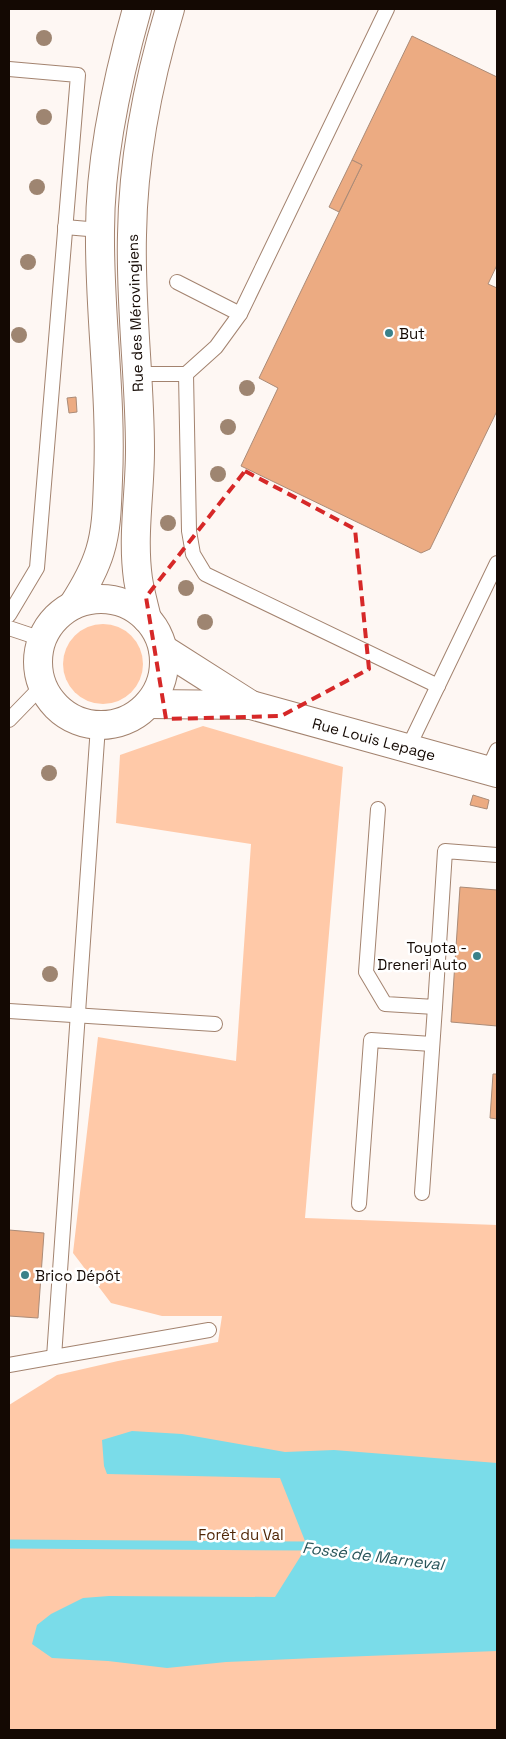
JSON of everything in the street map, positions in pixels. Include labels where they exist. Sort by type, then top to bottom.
[{"type":"street","name":"Rue des Mérovingiens","points":[[73,605],[92,575],[106,523],[110,451],[100,230],[103,174],[115,92],[138,9]]},
{"type":"street","name":"Rue des Mérovingiens","points":[[147,619],[138,578],[140,450],[132,235],[135,178],[147,97],[158,48],[170,9]]},
{"type":"street","points":[[93,600],[112,600],[131,607],[147,619],[157,633],[163,649],[164,664],[157,692],[149,704],[134,716],[117,724],[98,726],[80,722],[64,714],[51,702],[42,686],[38,671],[38,655],[42,639],[49,625],[60,614],[73,605],[93,600]]},
{"type":"street","name":"Rue Louis Lepage","points":[[163,649],[251,706]]},
{"type":"street","name":"Rue Louis Lepage","points":[[149,704],[251,706],[408,748],[494,764]]},
{"type":"lane","points":[[137,374],[186,374],[216,347],[240,314],[387,9]]},
{"type":"lane","points":[[9,69],[78,75],[37,568],[9,615]]},
{"type":"lane","points":[[65,228],[100,230]]},
{"type":"lane","points":[[177,282],[240,314]]},
{"type":"lane","points":[[186,374],[189,531],[193,554],[204,574],[438,686]]},
{"type":"lane","points":[[408,748],[497,562]]},
{"type":"lane","points":[[9,628],[42,639]]},
{"type":"lane","points":[[9,720],[42,686]]},
{"type":"lane","points":[[54,1357],[98,726]]},
{"type":"lane","points":[[378,809],[366,972],[385,1004],[434,1007]]},
{"type":"lane","points":[[422,1193],[445,852],[497,856]]},
{"type":"lane","points":[[9,1011],[215,1024]]},
{"type":"lane","points":[[359,1204],[371,1040],[432,1044]]},
{"type":"lane","points":[[9,1365],[209,1330]]},
{"type":"highlighted area","points":[[245,471],[355,529],[369,669],[281,716],[166,719],[146,597]]},
{"type":"green space","points":[[103,624],[118,627],[131,636],[140,649],[143,664],[140,679],[131,692],[118,701],[103,704],[88,701],[75,692],[66,679],[63,664],[66,649],[75,636],[88,627]]},
{"type":"green space","name":"Forêt du Val","points":[[203,726],[343,767],[305,1218],[497,1225],[497,1730],[9,1730],[9,1405],[57,1375],[218,1342],[222,1316],[162,1316],[111,1303],[73,1253],[98,1037],[236,1061],[251,844],[116,823],[120,755]]},
{"type":"water","points":[[132,1431],[182,1434],[285,1452],[334,1450],[497,1463],[497,1651],[226,1662],[167,1668],[108,1661],[52,1658],[32,1644],[37,1625],[51,1614],[83,1598],[109,1596],[275,1597],[307,1546],[280,1478],[107,1474],[104,1466],[102,1440]]},
{"type":"building","name":"But","points":[[412,36],[497,77],[497,265],[488,284],[497,288],[497,411],[430,549],[421,553],[241,466],[278,388],[259,378],[362,165],[352,160]]},
{"type":"building","points":[[352,160],[362,165],[339,212],[329,207]]},
{"type":"building","points":[[76,397],[77,412],[69,413],[67,398]]},
{"type":"building","points":[[473,795],[489,800],[487,809],[470,805]]},
{"type":"building","name":"Toyota - Dreneri Auto","points":[[460,887],[497,890],[497,1026],[451,1022]]},
{"type":"building","points":[[493,1074],[497,1074],[497,1119],[490,1118]]},
{"type":"building","name":"Brico Dépôt","points":[[9,1230],[44,1233],[38,1318],[9,1316]]},
{"type":"waterway","name":"Fossé de Marneval","points":[[9,1544],[307,1546],[318,1548]]},
{"type":"place","name":"But","points":[[389,333]]},
{"type":"place","name":"Toyota - Dreneri Auto","points":[[477,956]]},
{"type":"place","name":"Brico Dépôt","points":[[25,1275]]}]
